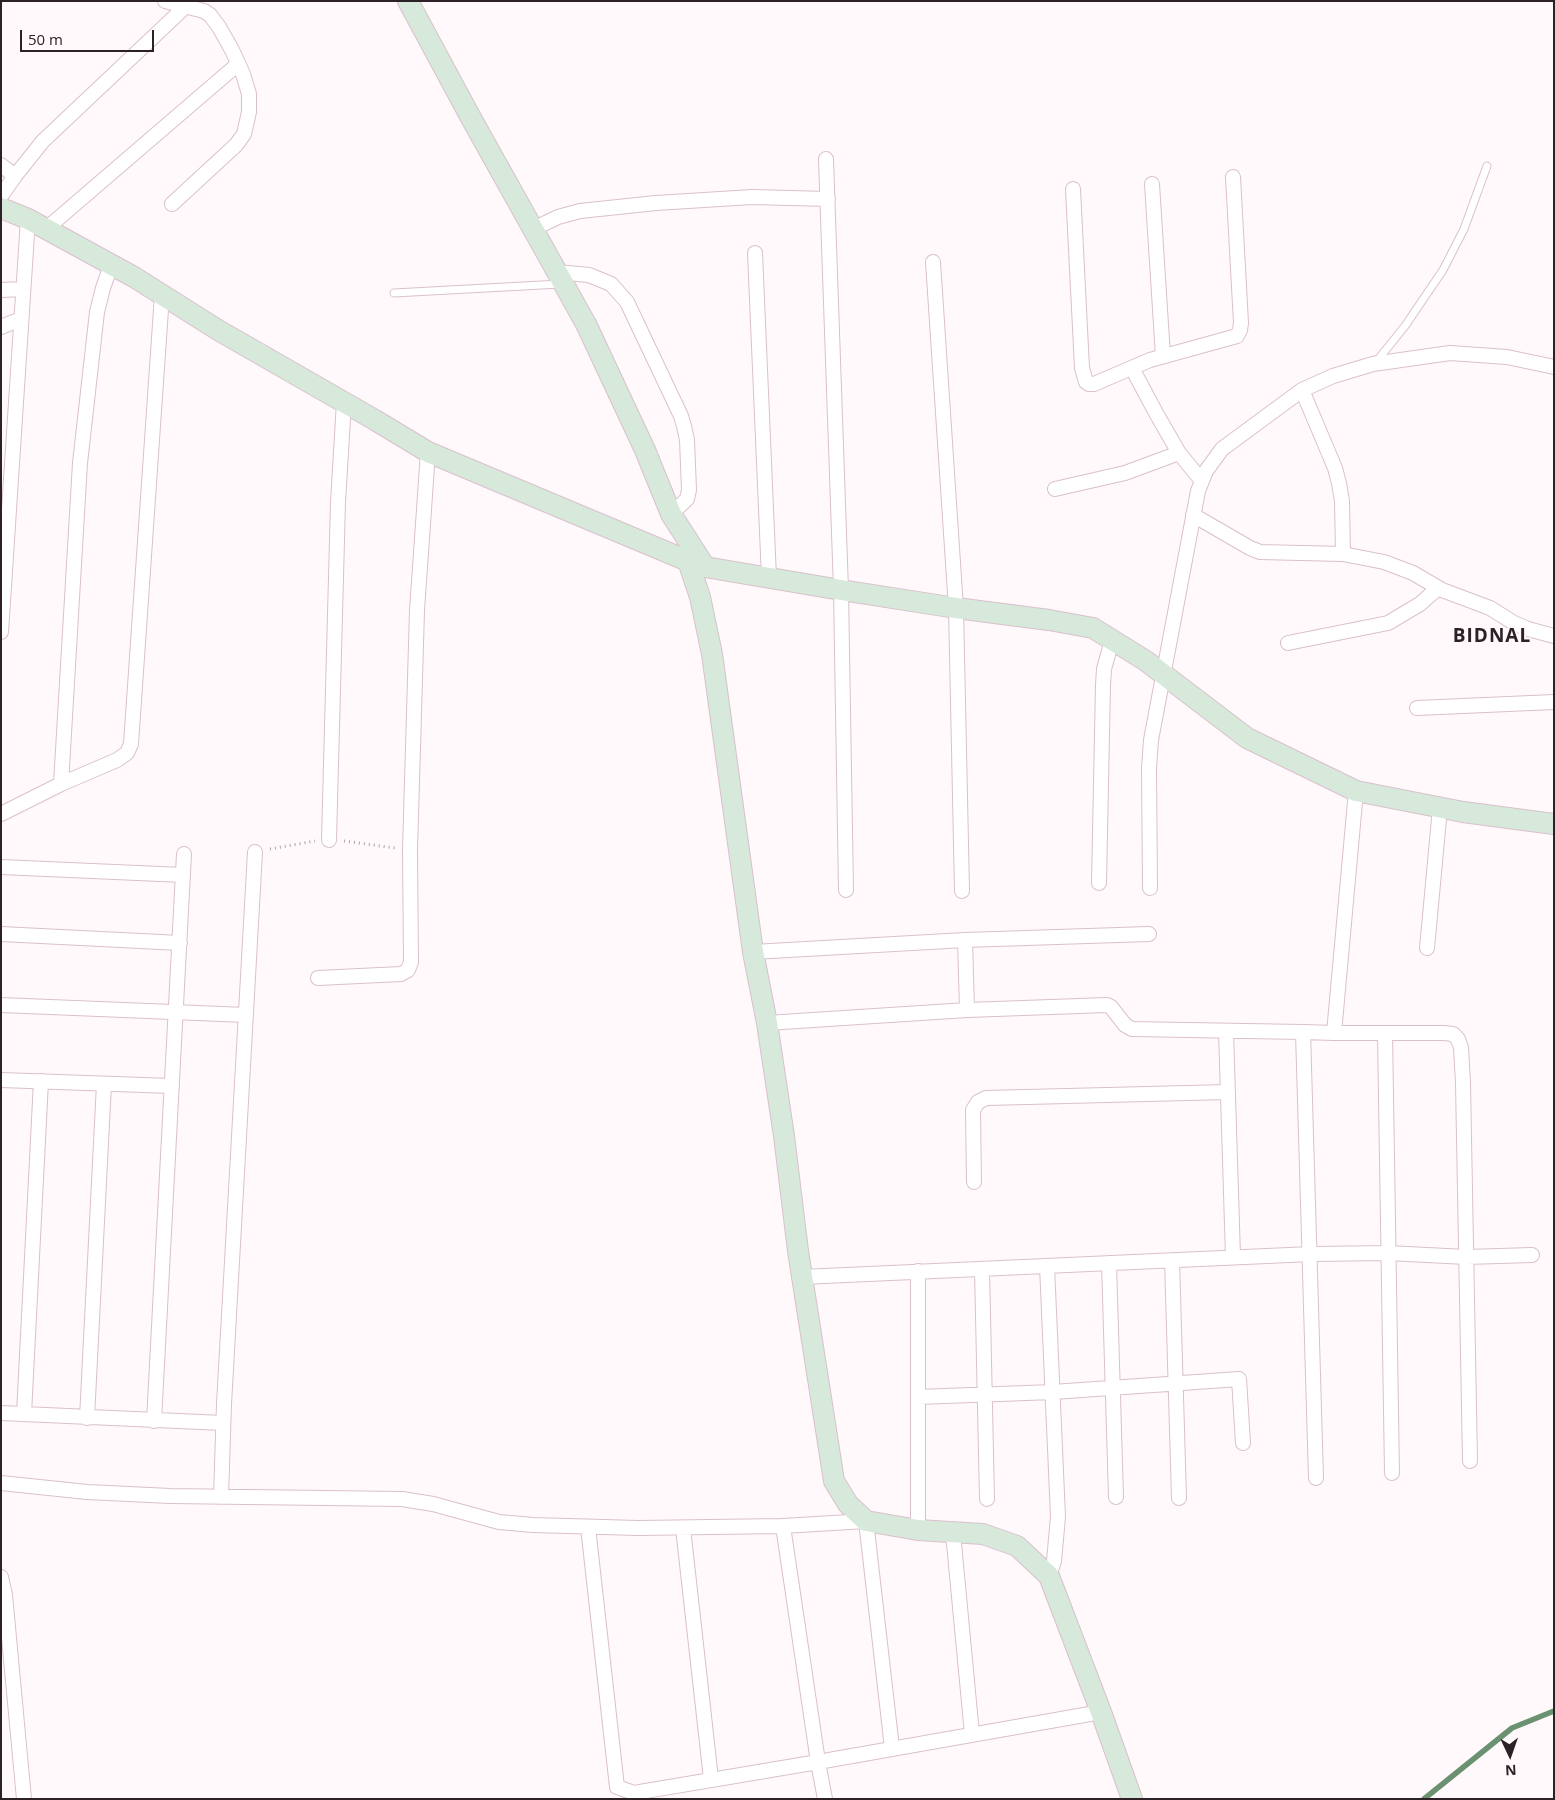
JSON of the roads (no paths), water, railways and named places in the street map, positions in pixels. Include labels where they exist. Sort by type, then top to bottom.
[{"type":"main road","points":[[408,1],[586,324],[645,450],[671,514],[696,564],[700,597],[712,654],[753,952],[767,1024],[802,1277],[834,1481],[848,1504],[866,1521],[918,1530],[983,1534],[1016,1546],[1049,1576],[1101,1712],[1128,1798]]},
{"type":"main road","points":[[1,208],[28,219],[111,265],[218,330],[428,452],[696,564],[841,590],[1093,628],[1146,661],[1247,738],[1356,792],[1463,812],[1554,824]]},
{"type":"street","points":[[165,1],[204,11],[210,15],[219,27],[238,64],[249,94],[249,112],[244,134],[236,145],[172,204]]},
{"type":"street","points":[[1,196],[43,141],[185,7]]},
{"type":"street","points":[[46,229],[238,64]]},
{"type":"street","points":[[826,160],[841,590],[846,890]]},
{"type":"street","points":[[1,165],[15,176]]},
{"type":"street","points":[[1073,189],[1084,376],[1086,382],[1094,384],[1163,356],[1237,336],[1240,330],[1233,177]]},
{"type":"street","points":[[1152,184],[1163,356]]},
{"type":"street","points":[[533,229],[558,217],[580,211],[656,203],[752,197],[828,199]]},
{"type":"street","points":[[1,632],[28,219]]},
{"type":"street","points":[[755,254],[769,578]]},
{"type":"street","points":[[933,262],[956,608],[962,891]]},
{"type":"street","points":[[61,784],[80,463],[97,312],[111,265]]},
{"type":"street","points":[[560,278],[589,274],[611,284],[627,302],[632,311],[681,416],[687,440],[689,490],[686,499],[671,514]]},
{"type":"street","points":[[1,290],[23,289]]},
{"type":"street","points":[[1,814],[61,784],[117,760],[127,753],[131,744],[162,295]]},
{"type":"street","points":[[1,327],[21,319]]},
{"type":"street","points":[[1150,888],[1150,740],[1198,491],[1206,471],[1222,449],[1302,390],[1333,376],[1373,364],[1450,353],[1506,357],[1554,367]]},
{"type":"street","points":[[1132,368],[1179,453],[1202,481]]},
{"type":"street","points":[[1302,390],[1340,483],[1344,554]]},
{"type":"street","points":[[330,840],[338,502],[344,402]]},
{"type":"street","points":[[318,978],[400,974],[408,970],[411,962],[410,850],[417,610],[428,452]]},
{"type":"street","points":[[1055,489],[1125,473],[1179,453]]},
{"type":"street","points":[[1193,515],[1260,552],[1344,554],[1384,562],[1413,573],[1438,588],[1490,608],[1528,629],[1554,636]]},
{"type":"street","points":[[1288,643],[1388,624],[1420,604],[1438,588]]},
{"type":"street","points":[[1100,883],[1103,685],[1104,668],[1112,640]]},
{"type":"street","points":[[1417,708],[1554,702]]},
{"type":"street","points":[[1334,1033],[1356,792]]},
{"type":"street","points":[[1427,948],[1440,808]]},
{"type":"street","points":[[221,1497],[223,1423],[255,852]]},
{"type":"street","points":[[154,1421],[184,854]]},
{"type":"street","points":[[1,867],[183,875]]},
{"type":"street","points":[[1,934],[180,943]]},
{"type":"street","points":[[753,952],[965,940],[1150,934]]},
{"type":"street","points":[[965,940],[967,1010]]},
{"type":"street","points":[[1,1005],[246,1015]]},
{"type":"street","points":[[767,1024],[967,1010],[1107,1005],[1111,1007],[1125,1025],[1132,1029],[1453,1034],[1458,1039],[1461,1048],[1463,1083],[1470,1462]]},
{"type":"street","points":[[1226,1031],[1233,1257]]},
{"type":"street","points":[[1303,1032],[1311,1254],[1316,1478]]},
{"type":"street","points":[[1385,1033],[1392,1473]]},
{"type":"street","points":[[1,1080],[172,1086]]},
{"type":"street","points":[[24,1414],[41,1081]]},
{"type":"street","points":[[87,1418],[104,1084]]},
{"type":"street","points":[[974,1182],[973,1110],[978,1102],[986,1098],[1228,1092]]},
{"type":"street","points":[[802,1277],[1311,1254],[1388,1253],[1466,1257],[1532,1255]]},
{"type":"street","points":[[1172,1260],[1179,1498]]},
{"type":"street","points":[[1109,1263],[1116,1497]]},
{"type":"street","points":[[1047,1266],[1058,1517],[1054,1561],[1049,1576]]},
{"type":"street","points":[[982,1269],[987,1500]]},
{"type":"street","points":[[918,1272],[918,1530]]},
{"type":"street","points":[[918,1397],[1053,1392],[1239,1379],[1243,1443]]},
{"type":"street","points":[[1,1413],[223,1423]]},
{"type":"street","points":[[1,1483],[88,1492],[170,1496],[402,1499],[433,1504],[499,1522],[533,1525],[683,1528],[783,1526],[866,1521],[892,1748]]},
{"type":"street","points":[[783,1526],[825,1799]]},
{"type":"street","points":[[588,1527],[617,1787],[634,1792],[1101,1712]]},
{"type":"street","points":[[683,1528],[711,1779]]},
{"type":"street","points":[[953,1533],[972,1734]]},
{"type":"street","points":[[1,1577],[5,1595],[24,1799]]},
{"type":"lane","points":[[1373,364],[1405,326],[1443,270],[1464,229],[1487,166]]},
{"type":"lane","points":[[394,293],[560,278]]},
{"type":"waterway","points":[[1424,1799],[1512,1728],[1554,1711]]},
{"type":"district","name":"BIDNAL","points":[[1492,637]]}]
